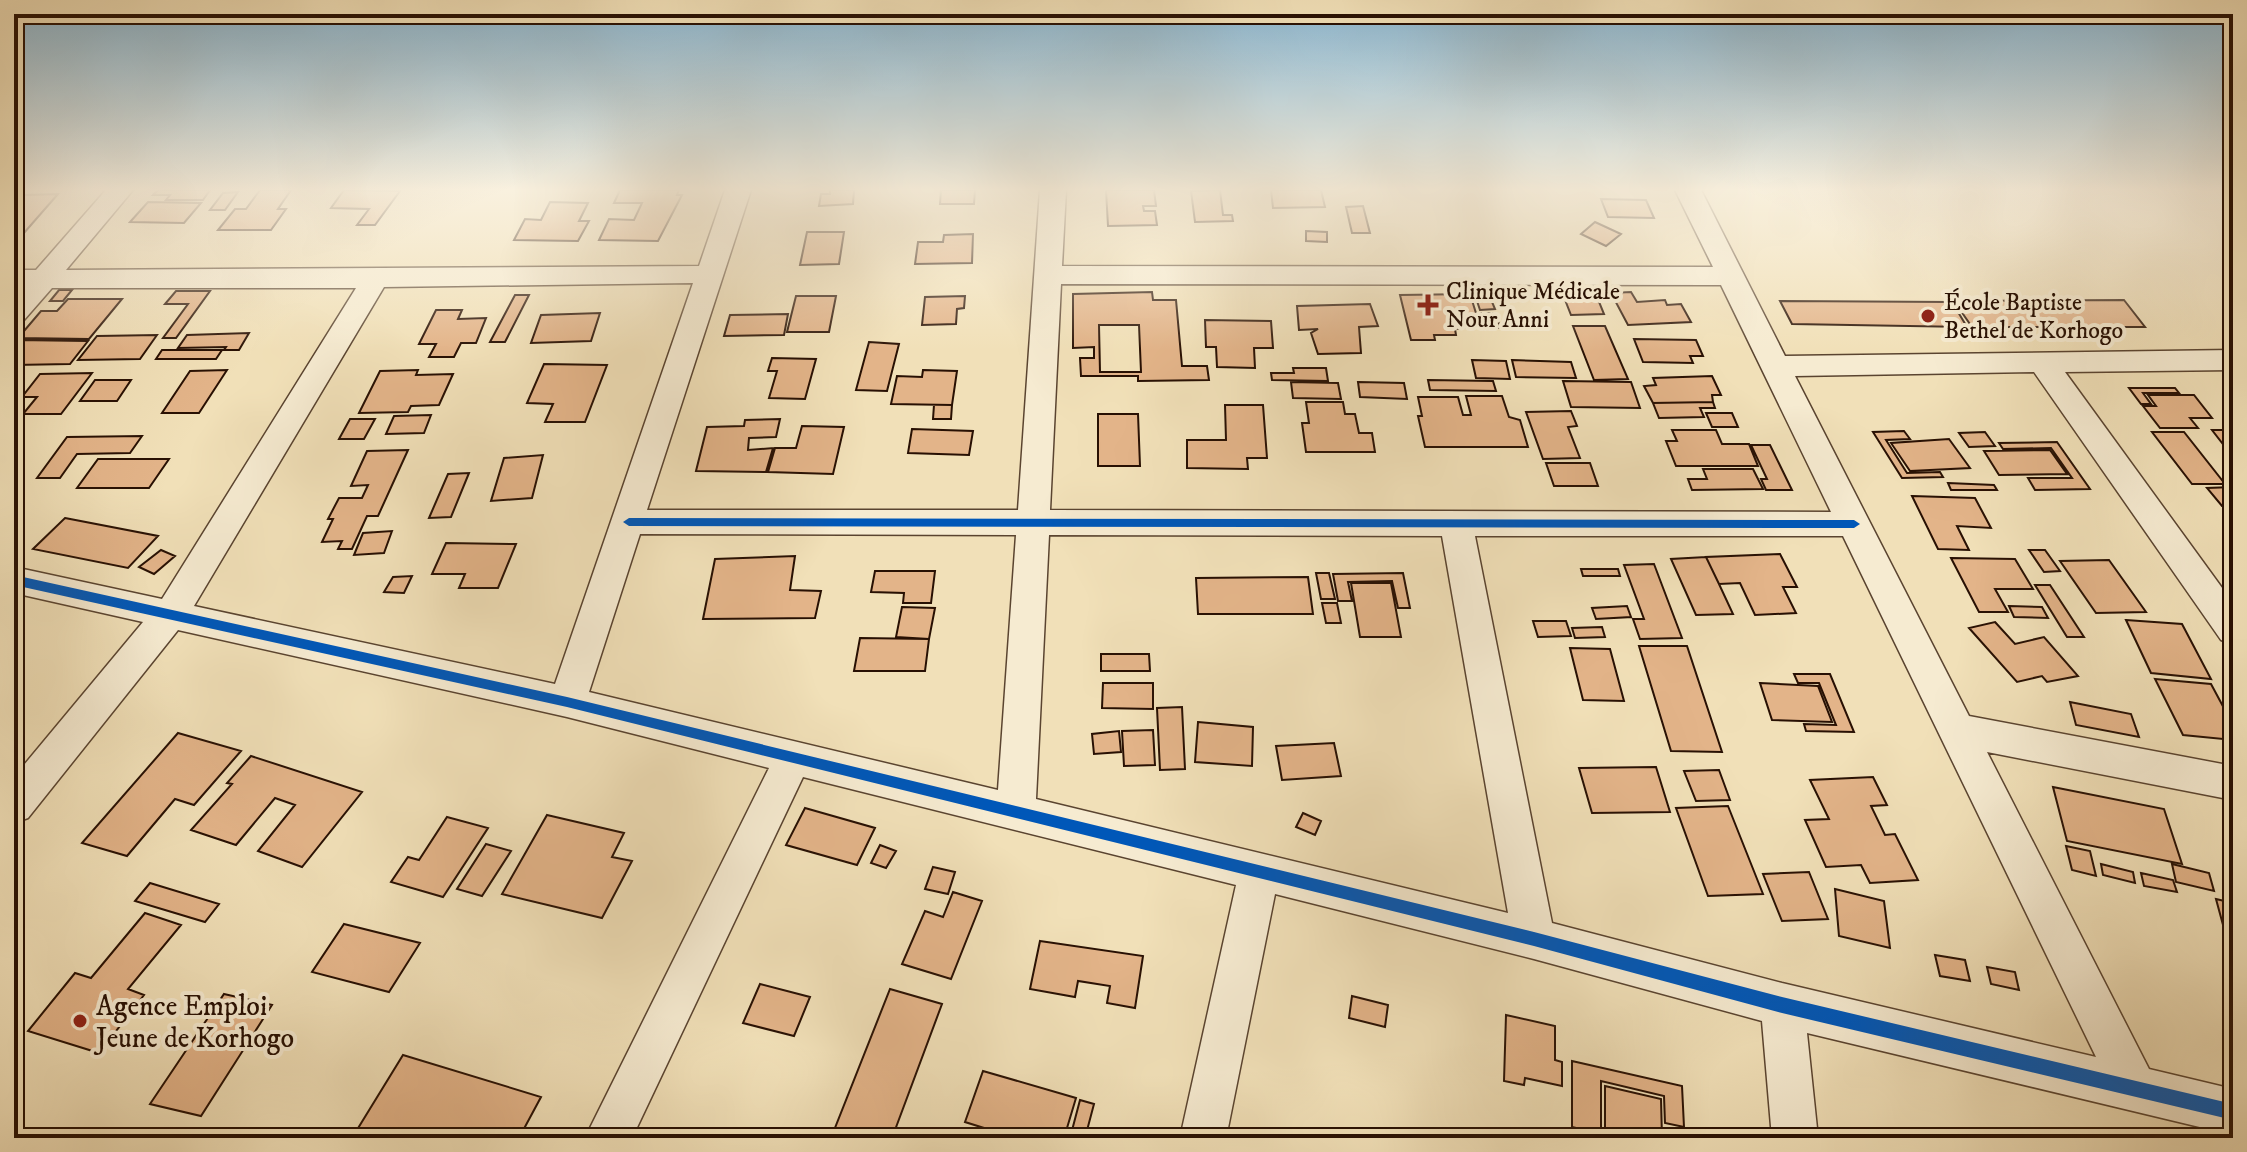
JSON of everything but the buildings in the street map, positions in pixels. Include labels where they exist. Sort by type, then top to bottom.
[{"type":"street","points":[[14,314],[75,244]]},
{"type":"street","points":[[567,702],[720,244]]},
{"type":"street","points":[[1016,812],[1050,244]]},
{"type":"street","points":[[1715,244],[2134,1087]]},
{"type":"street","points":[[14,279],[375,279],[710,274]]},
{"type":"street","points":[[1048,275],[1731,276]]},
{"type":"street","points":[[14,806],[171,614],[375,279]]},
{"type":"street","points":[[1775,366],[2233,360]]},
{"type":"street","points":[[2042,362],[2233,630]]},
{"type":"street","points":[[629,522],[1854,524]]},
{"type":"street","points":[[1456,523],[1534,939]]},
{"type":"street","points":[[14,580],[567,702],[1534,939],[1782,1005],[2233,1112]]},
{"type":"street","points":[[1956,730],[2233,783]]},
{"type":"street","points":[[608,1138],[793,758]]},
{"type":"street","points":[[1203,1138],[1259,872]]},
{"type":"street","points":[[1782,1005],[1795,1138]]},
{"type":"cycle path","points":[[629,522],[1854,524]]},
{"type":"cycle path","points":[[14,580],[567,702],[1534,939],[1782,1005],[2233,1112]]},
{"type":"place","name":"Clinique Médicale Nour Anni","points":[[1428,305]]},
{"type":"place","name":"École Baptiste Bethel de Korhogo","points":[[1928,316]]},
{"type":"place","name":"Agence Emploi Jeune de Korhogo","points":[[80,1021]]}]
